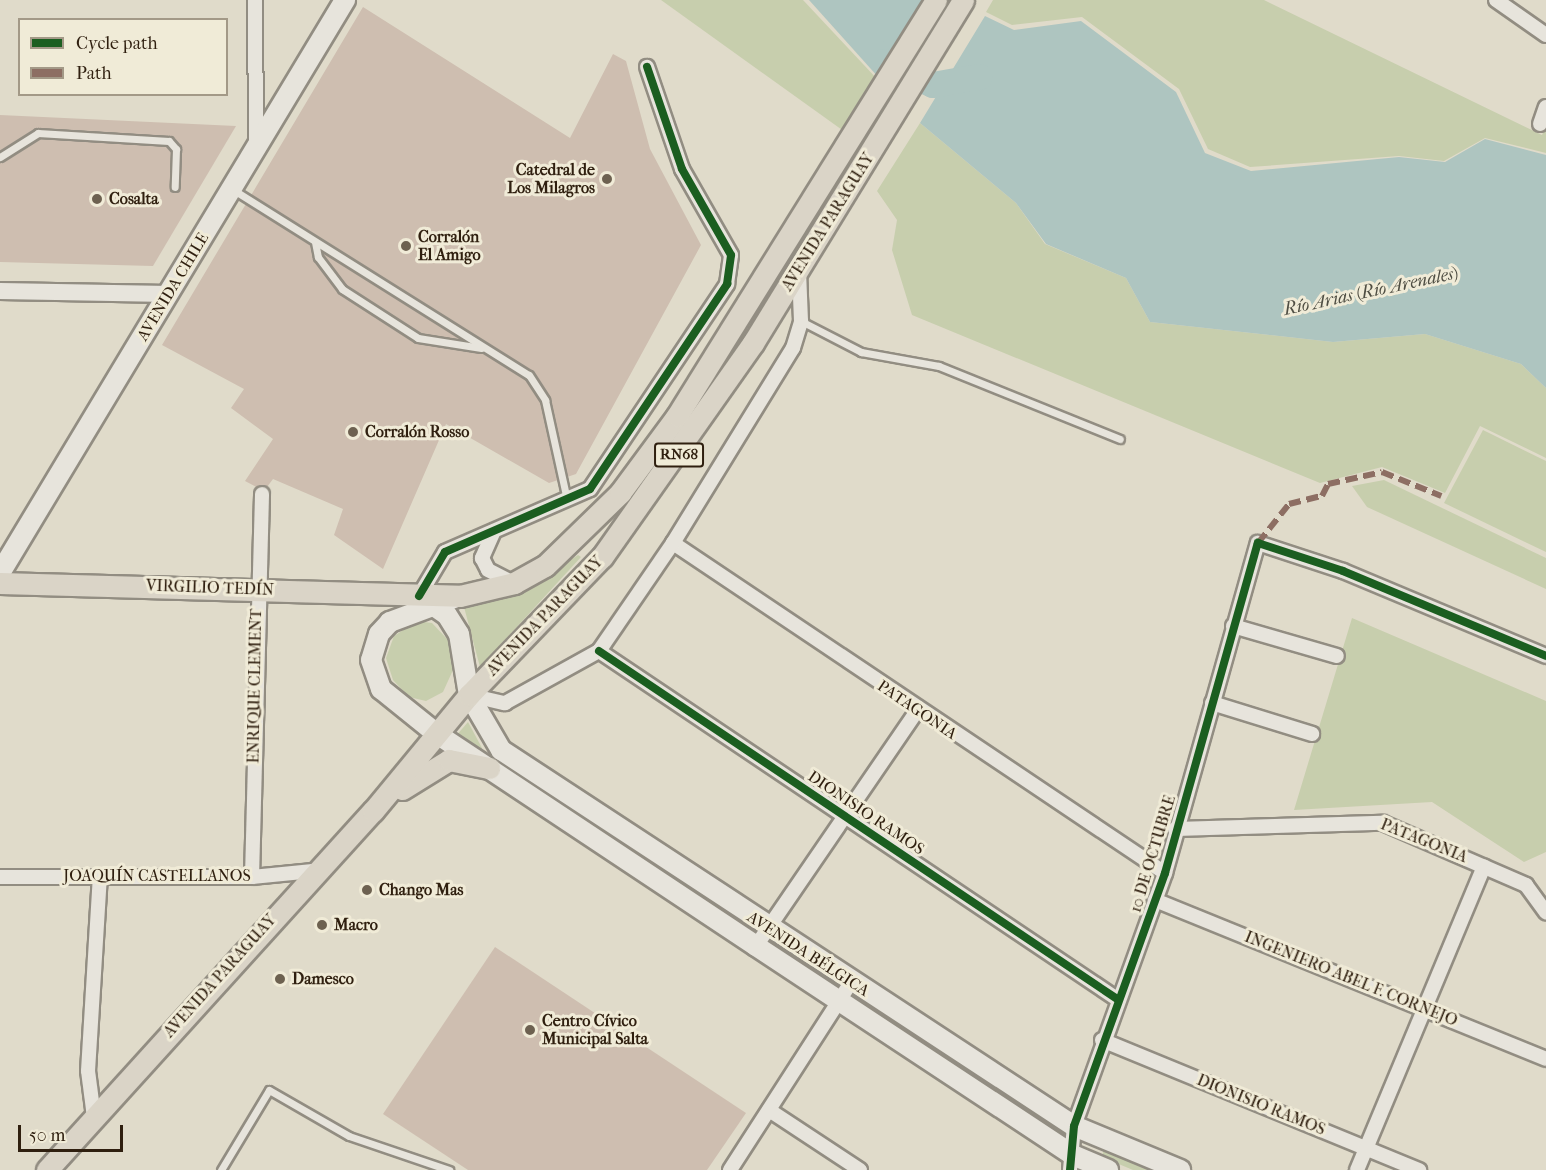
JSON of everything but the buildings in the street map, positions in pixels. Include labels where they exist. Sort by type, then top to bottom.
[{"type":"main road","name":"AVENIDA CHILE","points":[[0,573],[345,0]]},
{"type":"main road","name":"AVENIDA PARAGUAY","points":[[427,601],[514,583],[570,547],[620,494],[677,416],[829,177],[936,0]]},
{"type":"main road","name":"AVENIDA PARAGUAY","points":[[47,1170],[313,871],[373,810],[469,695],[602,557],[645,501],[799,271],[963,0]]},
{"type":"main road","name":"VIRGILIO TEDÍN","points":[[0,583],[257,589],[427,601]]},
{"type":"main road","points":[[437,734],[381,689],[371,660],[372,646],[390,622],[427,601],[459,634],[469,695]]},
{"type":"main road","name":"AVENIDA BÉLGICA","points":[[469,695],[501,750],[769,929],[1074,1126],[1180,1170]]},
{"type":"main road","name":"AVENIDA BÉLGICA","points":[[437,734],[840,1001],[1073,1163],[1108,1170]]},
{"type":"main road","points":[[373,810],[449,760],[489,768]]},
{"type":"street","points":[[255,0],[256,150]]},
{"type":"street","points":[[1496,0],[1546,35]]},
{"type":"street","points":[[427,601],[445,552],[495,529],[567,501],[590,489],[727,284],[732,266],[682,169],[647,67]]},
{"type":"street","points":[[1540,124],[1546,106]]},
{"type":"street","points":[[469,695],[505,703],[599,651],[673,543],[793,348],[801,321],[799,271]]},
{"type":"street","points":[[0,291],[169,294]]},
{"type":"street","name":"ENRIQUE CLEMENT","points":[[252,877],[257,589],[262,494]]},
{"type":"street","points":[[495,529],[483,545],[482,558],[488,570],[514,583]]},
{"type":"street","name":"PATAGONIA","points":[[673,543],[917,711],[1165,873]]},
{"type":"street","name":"10 DE OCTUBRE","points":[[1073,1163],[1074,1126],[1102,1040],[1165,873],[1175,829],[1258,543],[1343,571],[1546,656]]},
{"type":"street","points":[[1233,626],[1337,656]]},
{"type":"street","name":"DIONISIO RAMOS","points":[[599,651],[1117,999]]},
{"type":"street","points":[[1212,704],[1312,734]]},
{"type":"street","points":[[756,946],[917,711]]},
{"type":"street","name":"PATAGONIA","points":[[1175,829],[1371,821],[1526,885],[1546,913]]},
{"type":"street","points":[[1357,1170],[1484,866]]},
{"type":"street","name":"JOAQUÍN CASTELLANOS","points":[[0,877],[252,877],[313,871]]},
{"type":"street","points":[[94,1117],[88,1071],[100,876]]},
{"type":"street","name":"INGENIERO ABEL F. CORNEJO","points":[[1155,900],[1546,1059]]},
{"type":"street","points":[[730,1170],[851,982]]},
{"type":"street","name":"DIONISIO RAMOS","points":[[1102,1040],[1419,1170]]},
{"type":"street","points":[[769,1110],[860,1170]]},
{"type":"lane","points":[[0,157],[38,133],[169,141],[176,149],[175,187]]},
{"type":"lane","points":[[232,189],[539,386],[567,501]]},
{"type":"lane","points":[[315,242],[318,257],[342,289],[418,338],[484,349]]},
{"type":"lane","points":[[801,321],[861,352],[939,366],[1120,440]]},
{"type":"lane","points":[[221,1170],[269,1090],[349,1136],[449,1170]]},
{"type":"green space","points":[[661,0],[803,0],[878,80],[845,132]]},
{"type":"green space","points":[[993,0],[1264,0],[1542,135],[1546,126],[1546,153],[1485,138],[1444,161],[1399,156],[1250,167],[1208,149],[1179,89],[1082,17],[1012,25],[986,12]]},
{"type":"green space","points":[[920,123],[1016,203],[1045,244],[1126,278],[1150,322],[1333,342],[1425,334],[1521,364],[1546,388],[1546,458],[1480,426],[1445,493],[1382,467],[1320,483],[912,315],[892,250],[897,220],[877,191]]},
{"type":"green space","points":[[1483,430],[1546,461],[1546,552],[1444,503]]},
{"type":"green space","points":[[1384,480],[1546,558],[1546,589],[1367,507],[1352,486]]},
{"type":"green space","points":[[578,555],[581,557],[480,667],[464,607],[524,591]]},
{"type":"green space","points":[[1352,618],[1546,701],[1546,852],[1524,862],[1432,802],[1294,810]]},
{"type":"green space","points":[[417,621],[432,623],[448,640],[453,670],[443,692],[426,701],[409,697],[393,680],[386,658],[394,636]]},
{"type":"green space","points":[[468,722],[482,748],[483,755],[455,737]]},
{"type":"green space","points":[[506,764],[753,927],[753,930],[505,771]]},
{"type":"green space","points":[[779,944],[834,978],[831,984],[776,949]]},
{"type":"green space","points":[[864,1002],[1055,1129],[1058,1135],[861,1007]]},
{"type":"green space","points":[[1104,1148],[1158,1170],[1133,1170],[1102,1157]]},
{"type":"water","points":[[809,0],[927,0],[879,78]]},
{"type":"water","points":[[985,16],[1014,30],[1081,21],[1176,92],[1205,153],[1251,171],[1399,157],[1445,162],[1485,139],[1546,155],[1546,388],[1521,364],[1425,334],[1333,342],[1150,322],[1126,278],[1046,244],[1016,203],[920,123]]},
{"type":"waterway","name":"Río Arias (Río Arenales)","points":[[830,0],[884,62],[933,85],[979,77]]},
{"type":"marked path","points":[[1258,543],[1289,504],[1322,496],[1328,484],[1382,472],[1441,496]]},
{"type":"cycle path","points":[[419,596],[445,552],[590,489],[727,284],[731,255],[682,169],[647,67]]},
{"type":"cycle path","points":[[1070,1170],[1074,1126],[1165,873],[1258,543],[1343,571],[1546,656]]},
{"type":"cycle path","points":[[599,651],[1117,999]]},
{"type":"place","name":"Catedral de Los Milagros","points":[[607,179]]},
{"type":"place","name":"Cosalta","points":[[97,199]]},
{"type":"place","name":"Corralón El Amigo","points":[[406,246]]},
{"type":"place","name":"Corralón Rosso","points":[[353,432]]},
{"type":"place","name":"Chango Mas","points":[[367,890]]},
{"type":"place","name":"Macro","points":[[322,925]]},
{"type":"place","name":"Damesco","points":[[280,979]]},
{"type":"place","name":"Centro Cívico Municipal Salta","points":[[530,1030]]}]
